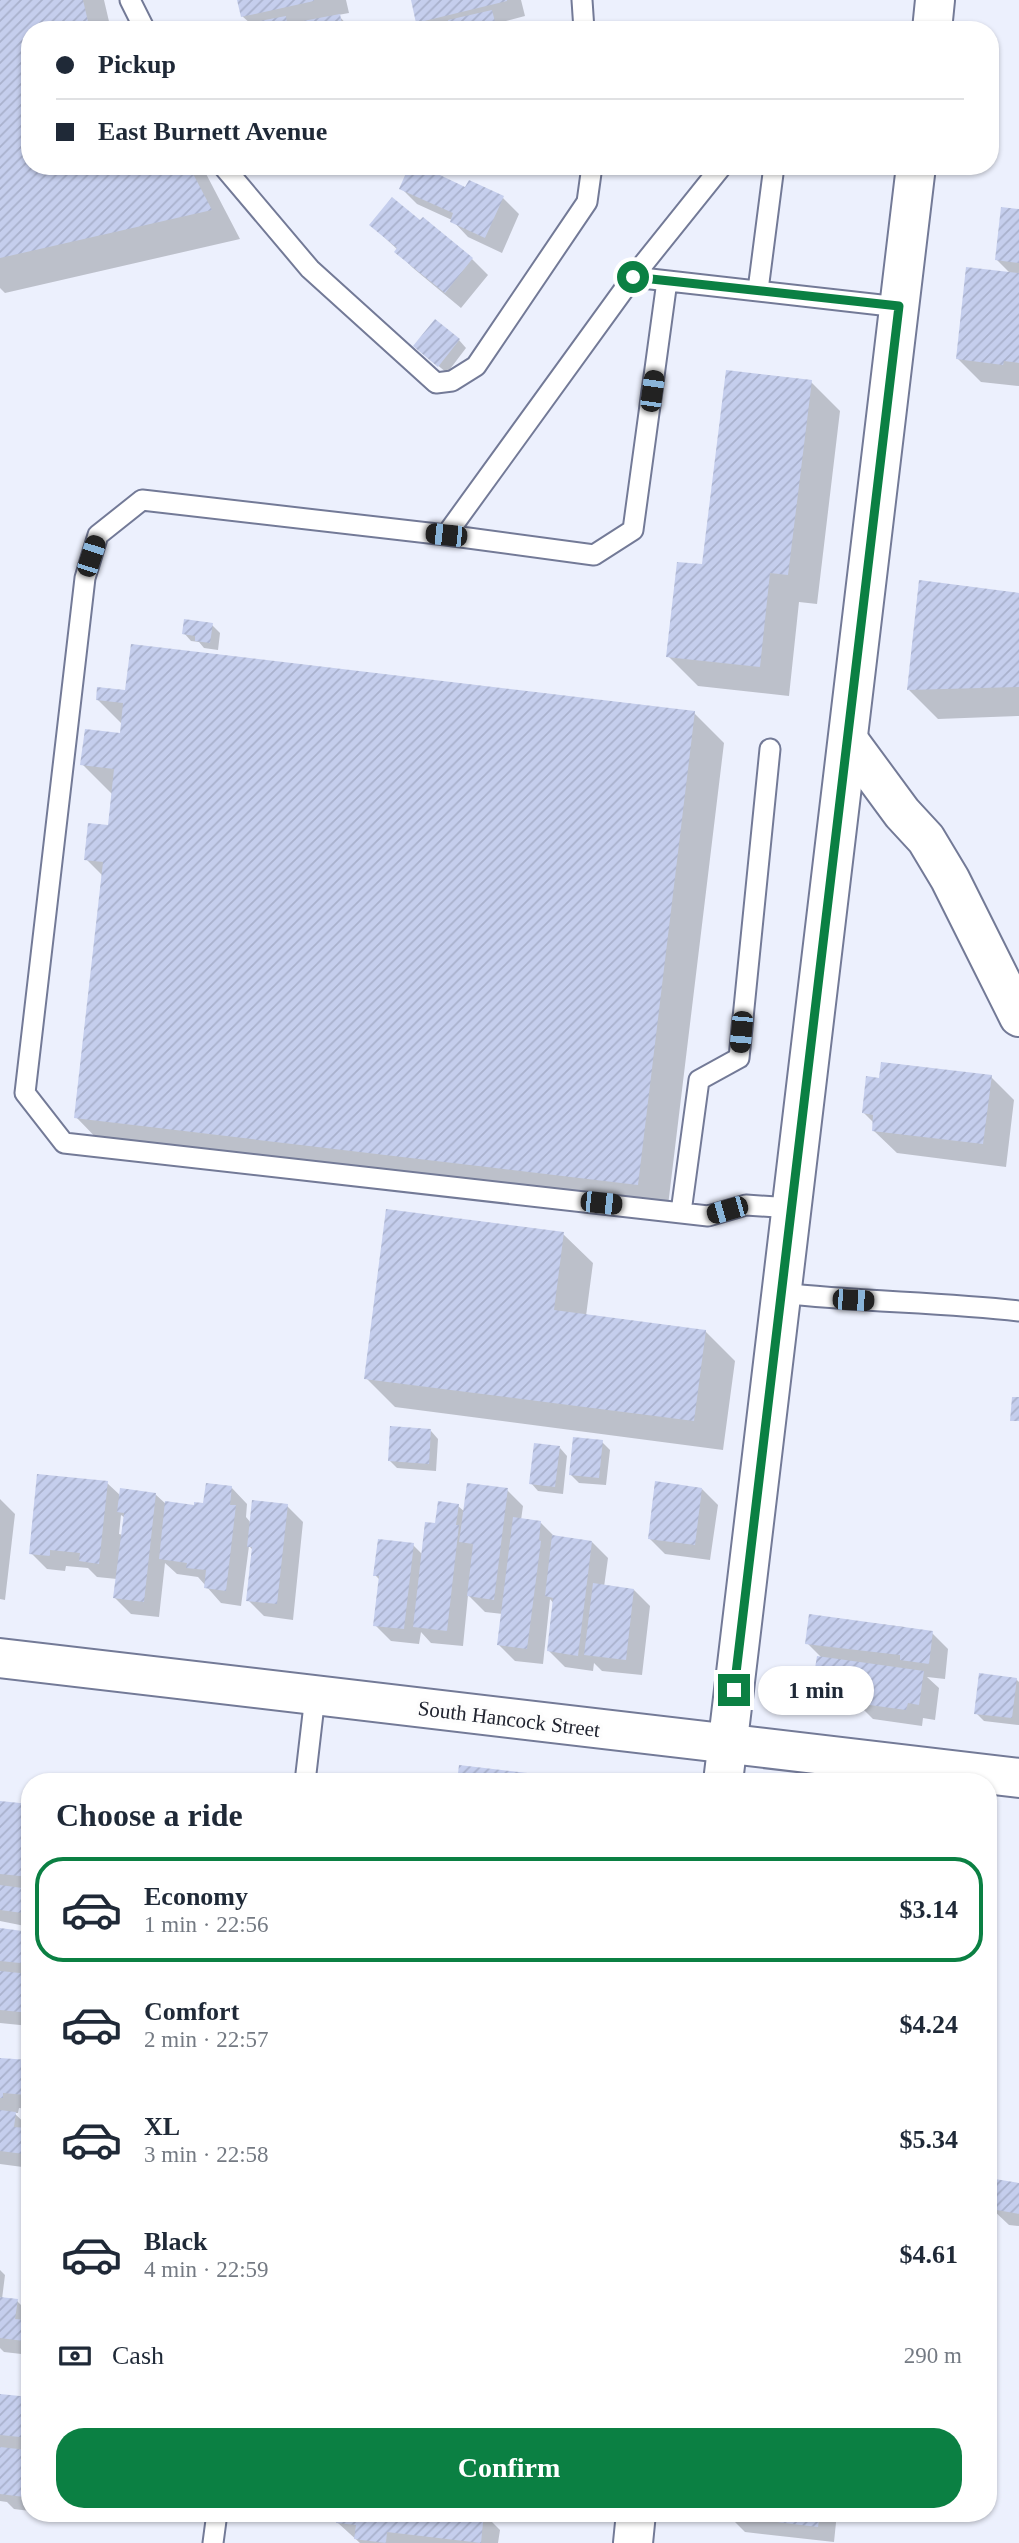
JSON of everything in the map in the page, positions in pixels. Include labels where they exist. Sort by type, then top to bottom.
[{"type":"street","points":[[933,21],[935,0]]},
{"type":"street","points":[[724,1773],[915,175]]},
{"type":"street","points":[[849,741],[902,813],[926,839],[950,879],[1019,1017]]},
{"type":"street","name":"South Hancock Street","points":[[0,1658],[985,1773]]},
{"type":"street","name":"South Hancock Street","points":[[997,1774],[1019,1777]]},
{"type":"street","points":[[633,2543],[635,2522]]},
{"type":"lane","points":[[130,0],[140,21]]},
{"type":"lane","points":[[582,0],[583,21]]},
{"type":"lane","points":[[231,175],[310,269],[436,383],[452,381],[476,366],[587,202],[591,175]]},
{"type":"lane","points":[[446,535],[633,277],[715,175]]},
{"type":"lane","points":[[758,290],[773,175]]},
{"type":"lane","points":[[633,277],[899,306]]},
{"type":"lane","points":[[667,281],[633,530],[594,555],[142,500],[98,535],[85,578],[25,1093],[64,1143],[708,1216],[746,1205],[791,1208]]},
{"type":"lane","points":[[681,1212],[699,1080],[739,1058],[770,749]]},
{"type":"lane","points":[[781,1293],[1019,1311]]},
{"type":"lane","points":[[306,1773],[315,1696]]},
{"type":"lane","points":[[213,2543],[215,2522]]},
{"type":"building","points":[[0,0],[83,0],[88,21],[21,21],[21,175],[194,175],[212,210],[0,258]]},
{"type":"building","points":[[237,0],[314,0],[314,1],[241,17]]},
{"type":"building","points":[[411,0],[507,0],[424,21],[416,21]]},
{"type":"building","points":[[492,10],[495,21],[448,21]]},
{"type":"building","points":[[340,14],[341,21],[303,21]]},
{"type":"building","points":[[286,16],[287,21],[259,21]]},
{"type":"building","points":[[405,175],[440,175],[465,187],[469,180],[504,196],[485,238],[450,222],[453,213],[399,189]]},
{"type":"building","points":[[392,197],[420,220],[423,217],[473,258],[445,293],[394,252],[397,248],[369,225]]},
{"type":"building","points":[[1001,207],[1019,209],[1019,263],[995,260]]},
{"type":"building","points":[[966,267],[1019,273],[1019,363],[1004,361],[1003,365],[956,359]]},
{"type":"building","points":[[435,319],[460,339],[438,367],[413,346]]},
{"type":"building","points":[[726,370],[812,380],[788,575],[770,573],[760,667],[666,657],[677,562],[702,564]]},
{"type":"building","points":[[919,580],[1019,593],[1019,687],[907,690]]},
{"type":"building","points":[[184,619],[213,623],[210,643],[195,641],[195,636],[182,634]]},
{"type":"building","points":[[131,644],[695,711],[638,1185],[74,1118],[103,862],[84,860],[88,823],[108,825],[114,769],[80,765],[85,729],[120,733],[123,703],[96,700],[97,687],[125,690]]},
{"type":"building","points":[[881,1062],[992,1075],[983,1144],[872,1131],[873,1115],[862,1113],[866,1076],[879,1078]]},
{"type":"building","points":[[386,1209],[564,1232],[554,1310],[706,1330],[694,1421],[364,1379]]},
{"type":"building","points":[[1012,1397],[1019,1397],[1019,1421],[1010,1421]]},
{"type":"building","points":[[390,1426],[431,1429],[429,1464],[388,1461]]},
{"type":"building","points":[[573,1437],[603,1440],[599,1478],[569,1475]]},
{"type":"building","points":[[534,1443],[560,1446],[555,1487],[529,1484]]},
{"type":"building","points":[[37,1474],[108,1481],[99,1564],[79,1561],[80,1553],[50,1550],[50,1556],[29,1554]]},
{"type":"building","points":[[655,1481],[702,1488],[695,1545],[648,1539]]},
{"type":"building","points":[[206,1483],[232,1486],[230,1505],[236,1505],[226,1591],[204,1588],[206,1570],[186,1568],[187,1563],[159,1559],[165,1501],[194,1505],[194,1502],[203,1503]]},
{"type":"building","points":[[467,1483],[508,1488],[494,1600],[467,1596],[473,1544],[459,1542]]},
{"type":"building","points":[[120,1488],[156,1493],[144,1602],[113,1598],[124,1513],[117,1512]]},
{"type":"building","points":[[252,1500],[288,1504],[277,1604],[246,1601],[252,1547],[247,1547]]},
{"type":"building","points":[[438,1501],[459,1504],[447,1631],[413,1627],[425,1522],[435,1523]]},
{"type":"building","points":[[513,1517],[541,1521],[541,1541],[527,1649],[497,1645]]},
{"type":"building","points":[[552,1535],[592,1541],[578,1656],[547,1651],[553,1598],[545,1596]]},
{"type":"building","points":[[378,1539],[414,1543],[404,1629],[373,1626],[379,1576],[373,1576]]},
{"type":"building","points":[[593,1583],[634,1589],[626,1660],[584,1655]]},
{"type":"building","points":[[809,1614],[933,1631],[929,1664],[900,1660],[900,1655],[805,1644]]},
{"type":"building","points":[[817,1656],[924,1671],[919,1705],[908,1703],[906,1710],[855,1703],[857,1692],[812,1687]]},
{"type":"building","points":[[979,1673],[1017,1678],[1012,1718],[974,1714]]},
{"type":"building","points":[[459,1765],[527,1773],[458,1773]]},
{"type":"building","points":[[0,1801],[21,1803],[21,1876],[0,1874]]},
{"type":"building","points":[[0,1885],[21,1888],[21,1913],[0,1910]]},
{"type":"building","points":[[0,1928],[21,1931],[21,1963],[0,1961]]},
{"type":"building","points":[[0,1971],[21,1973],[21,2012],[0,2010]]},
{"type":"building","points":[[0,2058],[21,2059],[21,2095],[3,2093],[3,2098],[0,2098]]},
{"type":"building","points":[[0,2110],[16,2112],[14,2127],[21,2128],[21,2154],[0,2151]]},
{"type":"building","points":[[997,2179],[1019,2183],[1019,2214],[997,2210]]},
{"type":"building","points":[[0,2297],[18,2299],[15,2319],[21,2320],[21,2341],[0,2338]]},
{"type":"building","points":[[0,2394],[21,2396],[21,2437],[0,2435]]},
{"type":"building","points":[[0,2447],[21,2449],[21,2497],[0,2494]]},
{"type":"building","points":[[483,2522],[481,2543],[387,2532],[386,2543],[354,2539],[356,2525],[336,2523]]},
{"type":"building","points":[[777,2522],[819,2522],[818,2527]]},
{"type":"route","points":[[633,277],[899,306],[734,1690]]}]
